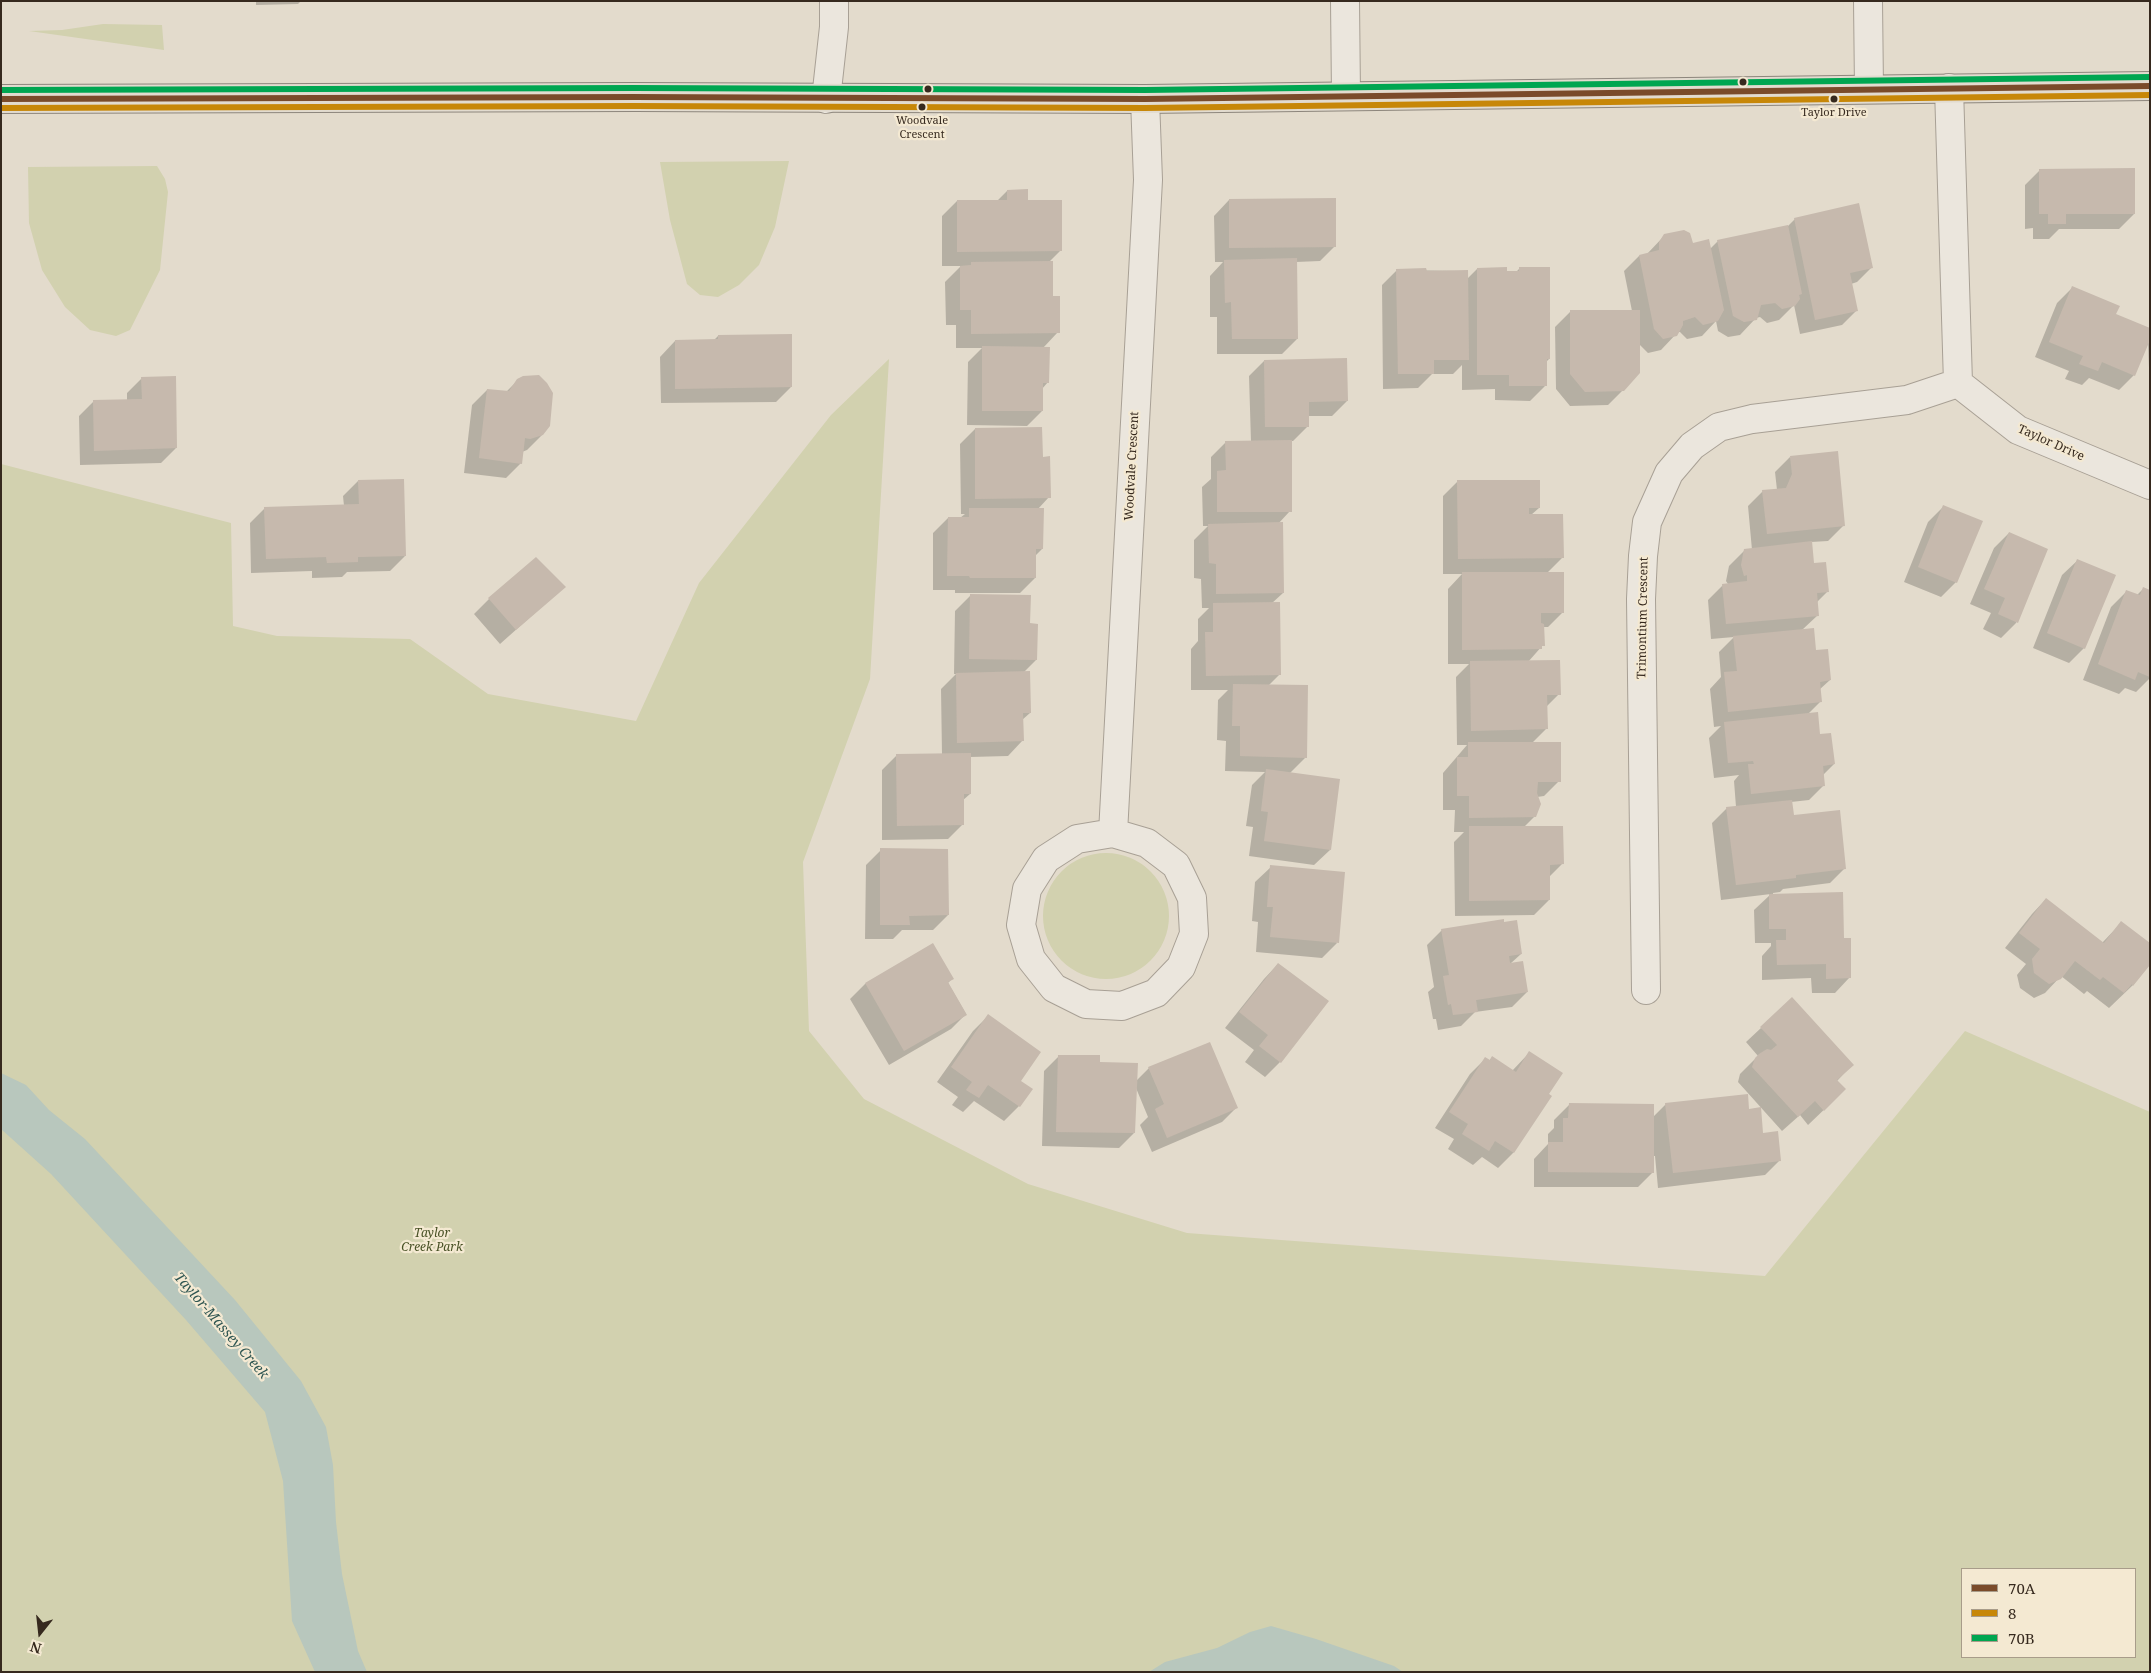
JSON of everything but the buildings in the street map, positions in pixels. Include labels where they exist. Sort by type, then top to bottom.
[{"type":"main road","points":[[1,99],[634,97],[1145,99],[2150,86]]},
{"type":"street","points":[[826,99],[834,27],[834,1]]},
{"type":"street","points":[[1345,1],[1346,95]]},
{"type":"street","points":[[1868,1],[1869,89]]},
{"type":"street","points":[[1949,88],[1958,383]]},
{"type":"street","name":"Woodvale Crescent","points":[[1112,833],[1148,180],[1145,99]]},
{"type":"street","name":"Taylor Drive","points":[[1958,383],[2018,430],[2150,485]]},
{"type":"street","name":"Trimontium Crescent","points":[[1646,990],[1641,599],[1647,522],[1669,473],[1692,446],[1719,427],[1752,419],[1907,400],[1958,383]]},
{"type":"street","points":[[1112,833],[1147,843],[1176,865],[1192,898],[1194,934],[1181,967],[1156,992],[1122,1006],[1086,1004],[1054,988],[1031,960],[1021,925],[1027,889],[1046,859],[1077,839],[1112,833]]},
{"type":"green space","points":[[103,24],[162,25],[164,50],[29,31],[62,30]]},
{"type":"green space","points":[[789,161],[775,227],[759,265],[739,285],[718,297],[700,295],[687,284],[670,220],[660,162]]},
{"type":"green space","points":[[157,166],[165,179],[168,192],[160,270],[130,330],[116,336],[90,330],[65,307],[42,270],[29,223],[28,167]]},
{"type":"green space","name":"Taylor Creek Park","points":[[889,359],[870,679],[803,862],[809,1031],[864,1099],[1028,1184],[1187,1233],[1765,1276],[1965,1031],[2150,1112],[2150,1672],[1,1672],[1,464],[231,523],[233,626],[277,636],[410,639],[488,694],[636,721],[699,583],[831,415]]},
{"type":"green space","points":[[1106,853],[1130,858],[1150,872],[1164,892],[1169,916],[1164,940],[1150,960],[1130,974],[1106,979],[1082,974],[1062,960],[1048,940],[1043,916],[1048,892],[1062,872],[1082,858]]},
{"type":"water","name":"Taylor-Massey Creek","points":[[1,1073],[26,1085],[49,1110],[85,1139],[235,1300],[301,1381],[326,1427],[333,1465],[336,1522],[342,1574],[358,1651],[367,1672],[315,1672],[292,1621],[283,1481],[265,1412],[186,1320],[51,1174],[1,1129]]},
{"type":"water","points":[[1271,1626],[1316,1639],[1394,1666],[1403,1672],[1149,1672],[1165,1662],[1217,1648],[1250,1632]]},
{"type":"transit line","name":"70B","points":[[1,90],[633,88],[1145,90],[2150,77]]},
{"type":"transit line","name":"70A","points":[[1,99],[633,97],[1145,99],[2150,86]]},
{"type":"transit line","name":"8","points":[[1,108],[633,106],[1145,108],[2150,95]]},
{"type":"place","name":"Taylor Drive","points":[[1834,99]]},
{"type":"place","name":"Woodvale Crescent","points":[[922,107]]}]
